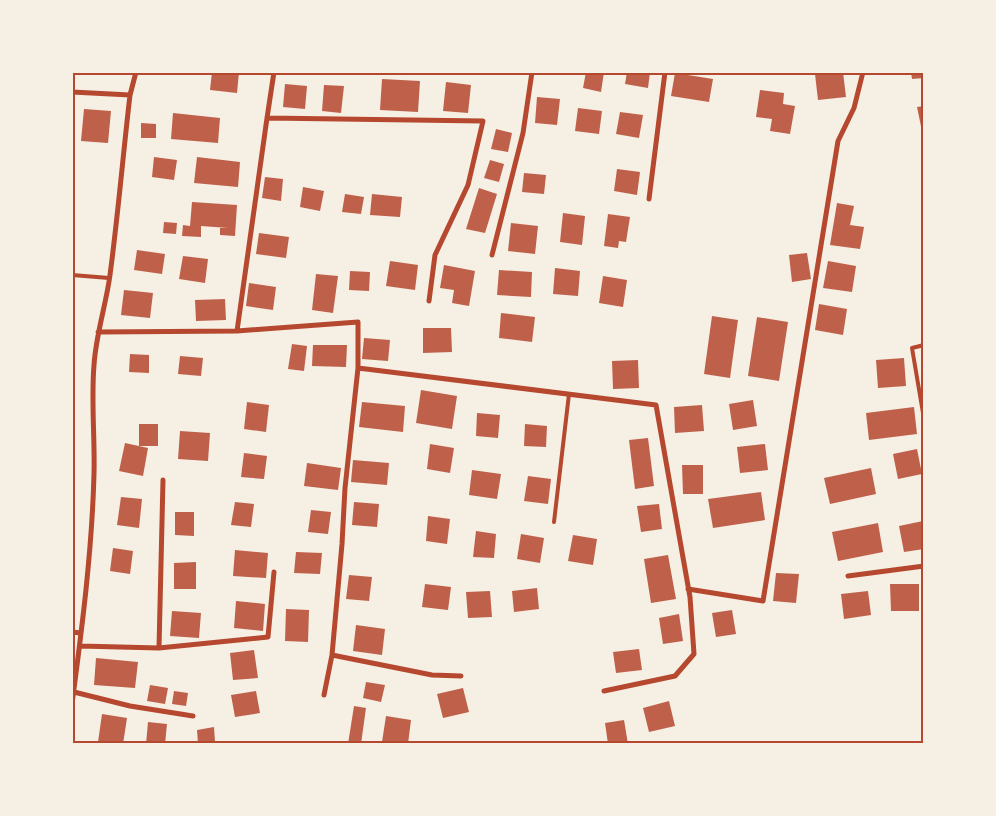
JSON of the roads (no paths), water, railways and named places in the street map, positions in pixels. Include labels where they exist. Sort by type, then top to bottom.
[{"type":"street","points":[[72,704],[74,672],[80,646],[90,545],[94,474],[92,394],[94,363],[109,278],[130,95],[136,72]]},
{"type":"street","points":[[237,331],[274,72]]},
{"type":"street","points":[[492,255],[523,133],[532,72]]},
{"type":"street","points":[[649,199],[665,72]]},
{"type":"street","points":[[688,589],[763,601],[838,141],[854,108],[863,72]]},
{"type":"street","points":[[72,92],[130,95]]},
{"type":"street","points":[[267,118],[483,121],[468,185],[435,255],[429,301]]},
{"type":"street","points":[[98,332],[237,331],[358,322],[358,368],[345,488],[332,655],[324,694]]},
{"type":"street","points":[[358,368],[656,405],[688,589],[694,654],[675,676],[604,691]]},
{"type":"street","points":[[159,648],[163,480]]},
{"type":"street","points":[[848,576],[924,566]]},
{"type":"street","points":[[80,646],[159,648],[268,637],[274,572]]},
{"type":"street","points":[[72,632],[81,633]]},
{"type":"street","points":[[332,655],[432,675],[461,676]]},
{"type":"street","points":[[74,692],[130,706],[194,716]]},
{"type":"lane","points":[[72,275],[109,278]]},
{"type":"lane","points":[[924,345],[912,348],[924,419]]},
{"type":"lane","points":[[554,522],[569,394]]}]
